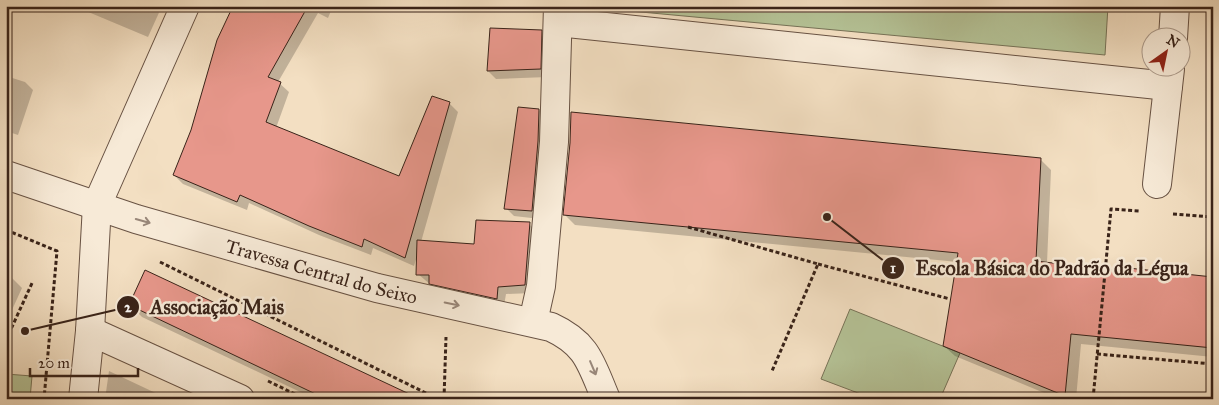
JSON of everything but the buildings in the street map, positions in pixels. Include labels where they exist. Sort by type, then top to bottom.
[{"type":"street","points":[[83,399],[90,331],[97,205],[185,6]]},
{"type":"street","points":[[1174,28],[1175,6]]},
{"type":"street","points":[[533,322],[541,286],[554,142],[558,14],[1142,74]]},
{"type":"street","points":[[1157,184],[1169,78]]},
{"type":"street","name":"Travessa Central do Seixo","points":[[6,175],[136,218],[377,288],[551,327],[565,333],[580,345],[590,360],[606,399]]},
{"type":"street","points":[[90,331],[240,399]]},
{"type":"path","points":[[1155,212],[1157,184]]},
{"type":"path","points":[[1093,399],[1111,209],[1213,217]]},
{"type":"path","points":[[688,227],[950,299]]},
{"type":"path","points":[[6,230],[57,251],[44,399]]},
{"type":"path","points":[[159,262],[430,397],[438,399]]},
{"type":"path","points":[[772,371],[818,264]]},
{"type":"path","points":[[6,340],[33,281]]},
{"type":"path","points":[[444,399],[447,303]]},
{"type":"path","points":[[1097,354],[1213,364]]},
{"type":"green space","points":[[576,6],[1108,6],[1105,55]]},
{"type":"green space","points":[[850,309],[960,353],[940,399],[874,399],[821,379]]},
{"type":"green space","points":[[6,374],[32,376],[30,399],[6,399]]},
{"type":"place","name":"Escola Básica do Padrão da Légua","points":[[827,217]]},
{"type":"place","name":"Associação Mais","points":[[25,331]]}]
